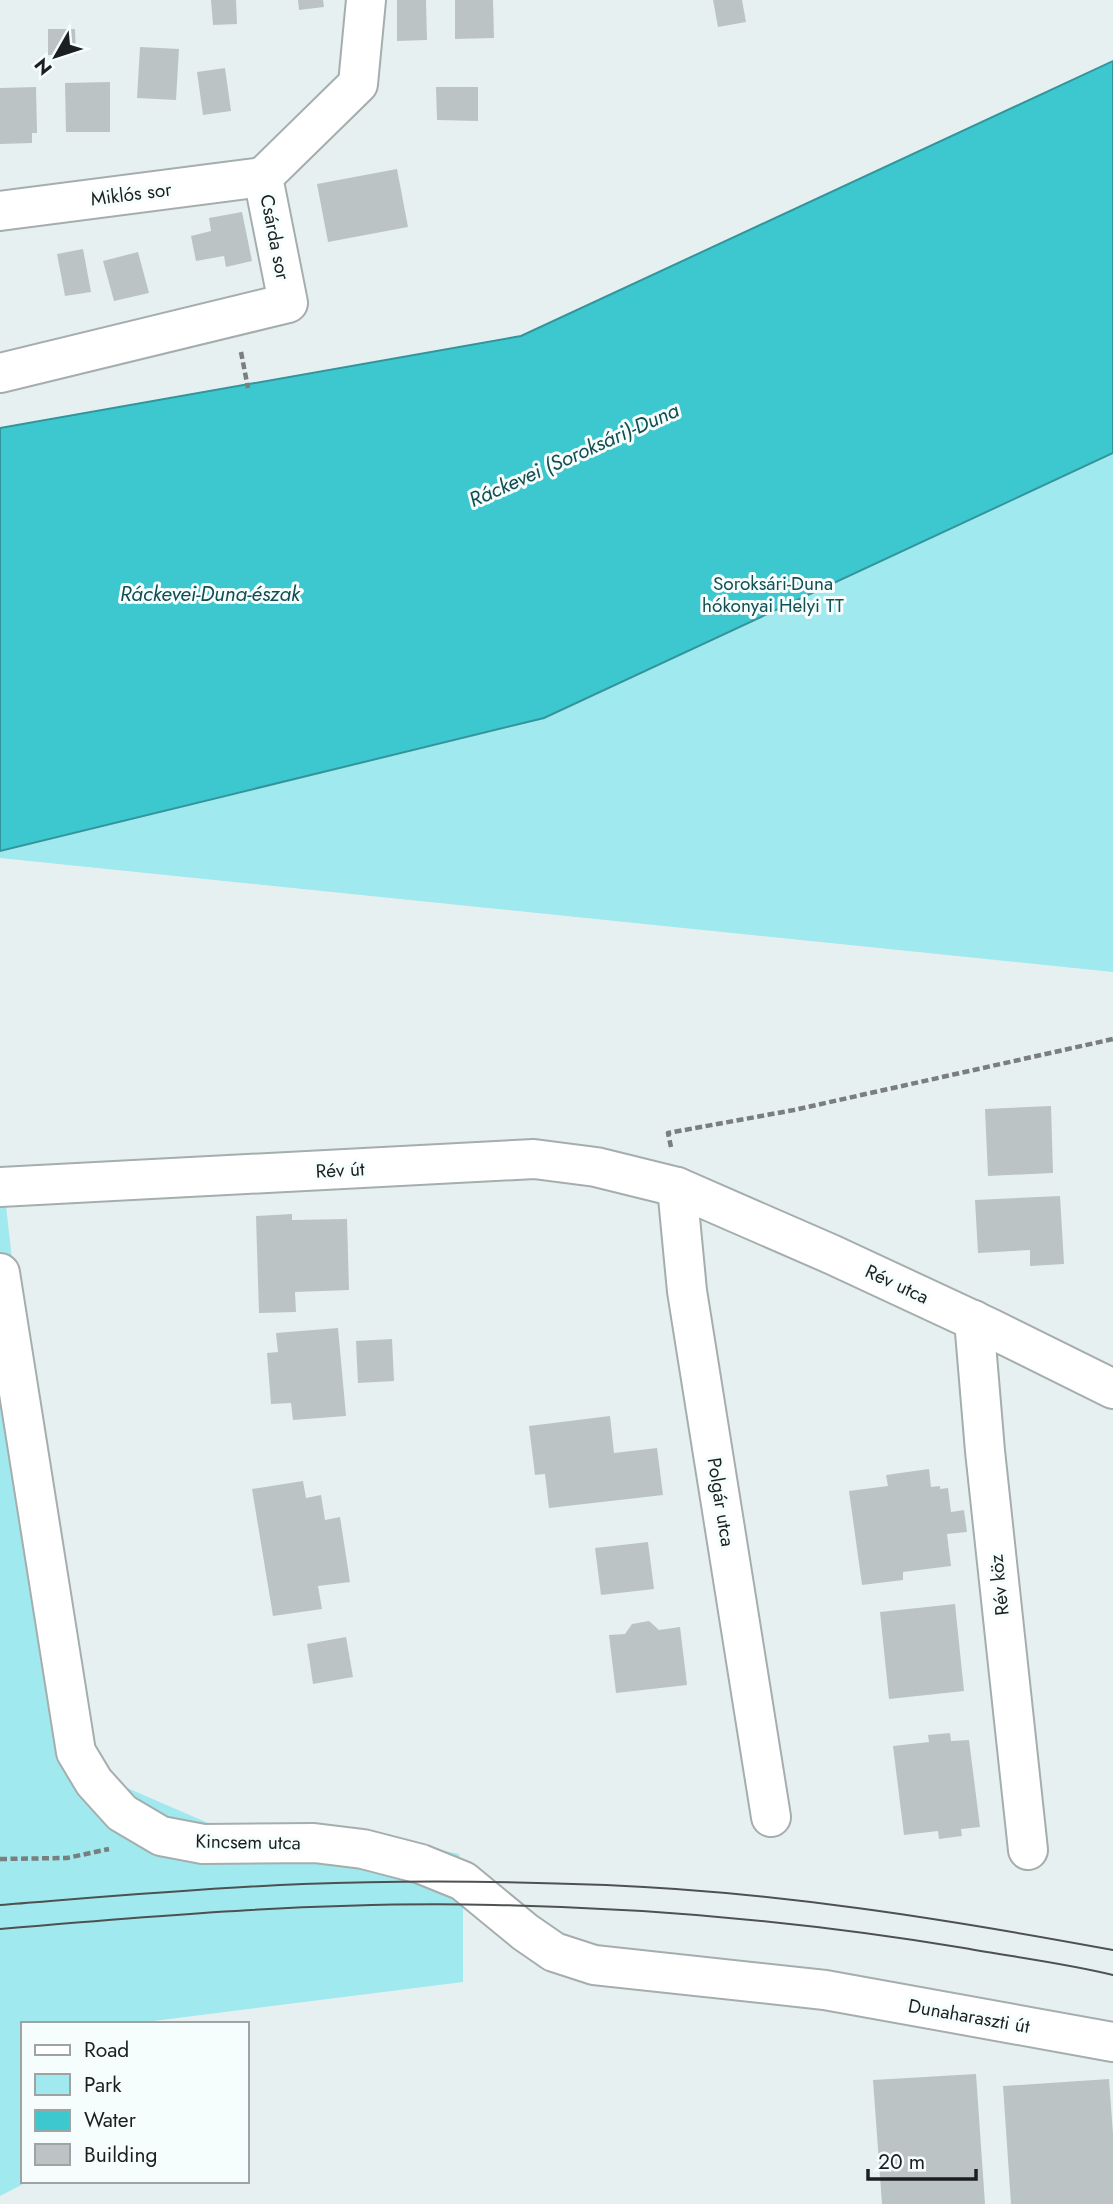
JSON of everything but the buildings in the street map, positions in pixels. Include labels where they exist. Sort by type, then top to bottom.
[{"type":"street","name":"Csárda sor","points":[[0,373],[288,303],[263,177],[358,83],[366,0]]},
{"type":"street","name":"Miklós sor","points":[[0,211],[263,177]]},
{"type":"street","name":"Rév út","points":[[0,1187],[534,1159],[596,1167],[677,1187]]},
{"type":"street","name":"Rév utca","points":[[677,1187],[974,1320],[1113,1389]]},
{"type":"street","name":"Polgár utca","points":[[677,1187],[687,1291],[771,1817]]},
{"type":"street","name":"Kincsem utca","points":[[0,1273],[76,1752],[94,1782],[122,1813],[161,1836],[203,1844],[314,1843],[363,1849],[421,1864],[463,1881],[554,1952],[594,1965],[825,1990]]},
{"type":"street","name":"Rév köz","points":[[974,1320],[985,1451],[1028,1850]]},
{"type":"street","name":"Dunaharaszti út","points":[[825,1990],[1113,2042]]},
{"type":"path","points":[[241,349],[248,388]]},
{"type":"path","points":[[677,1187],[668,1133],[794,1110],[1113,1039]]},
{"type":"path","points":[[0,1859],[68,1858],[161,1836]]},
{"type":"green space","name":"Ráckevei-Duna-észak","points":[[1113,61],[1113,972],[0,858],[0,428],[521,336]]},
{"type":"green space","points":[[0,1206],[6,1206],[12,1259],[95,1774],[222,1829],[336,1827],[459,1854],[463,1881],[463,1982],[146,2022],[21,2022],[21,2183],[25,2183],[0,2196]]},
{"type":"water","name":"Ráckevei-Duna-észak","points":[[1113,61],[1113,453],[544,718],[0,851],[0,428],[521,336]]},
{"type":"tram line","points":[[0,1905],[189,1890],[341,1883],[606,1885],[798,1900],[1113,1950]]},
{"type":"tram line","points":[[0,1929],[308,1907],[432,1904],[612,1909],[847,1931],[1038,1960],[1113,1975]]},
{"type":"water label","name":"Ráckevei (Soroksári)-Duna","points":[[574,455]]},
{"type":"park label","name":"Soroksári-Duna hókonyai Helyi TT","points":[[773,594]]}]
